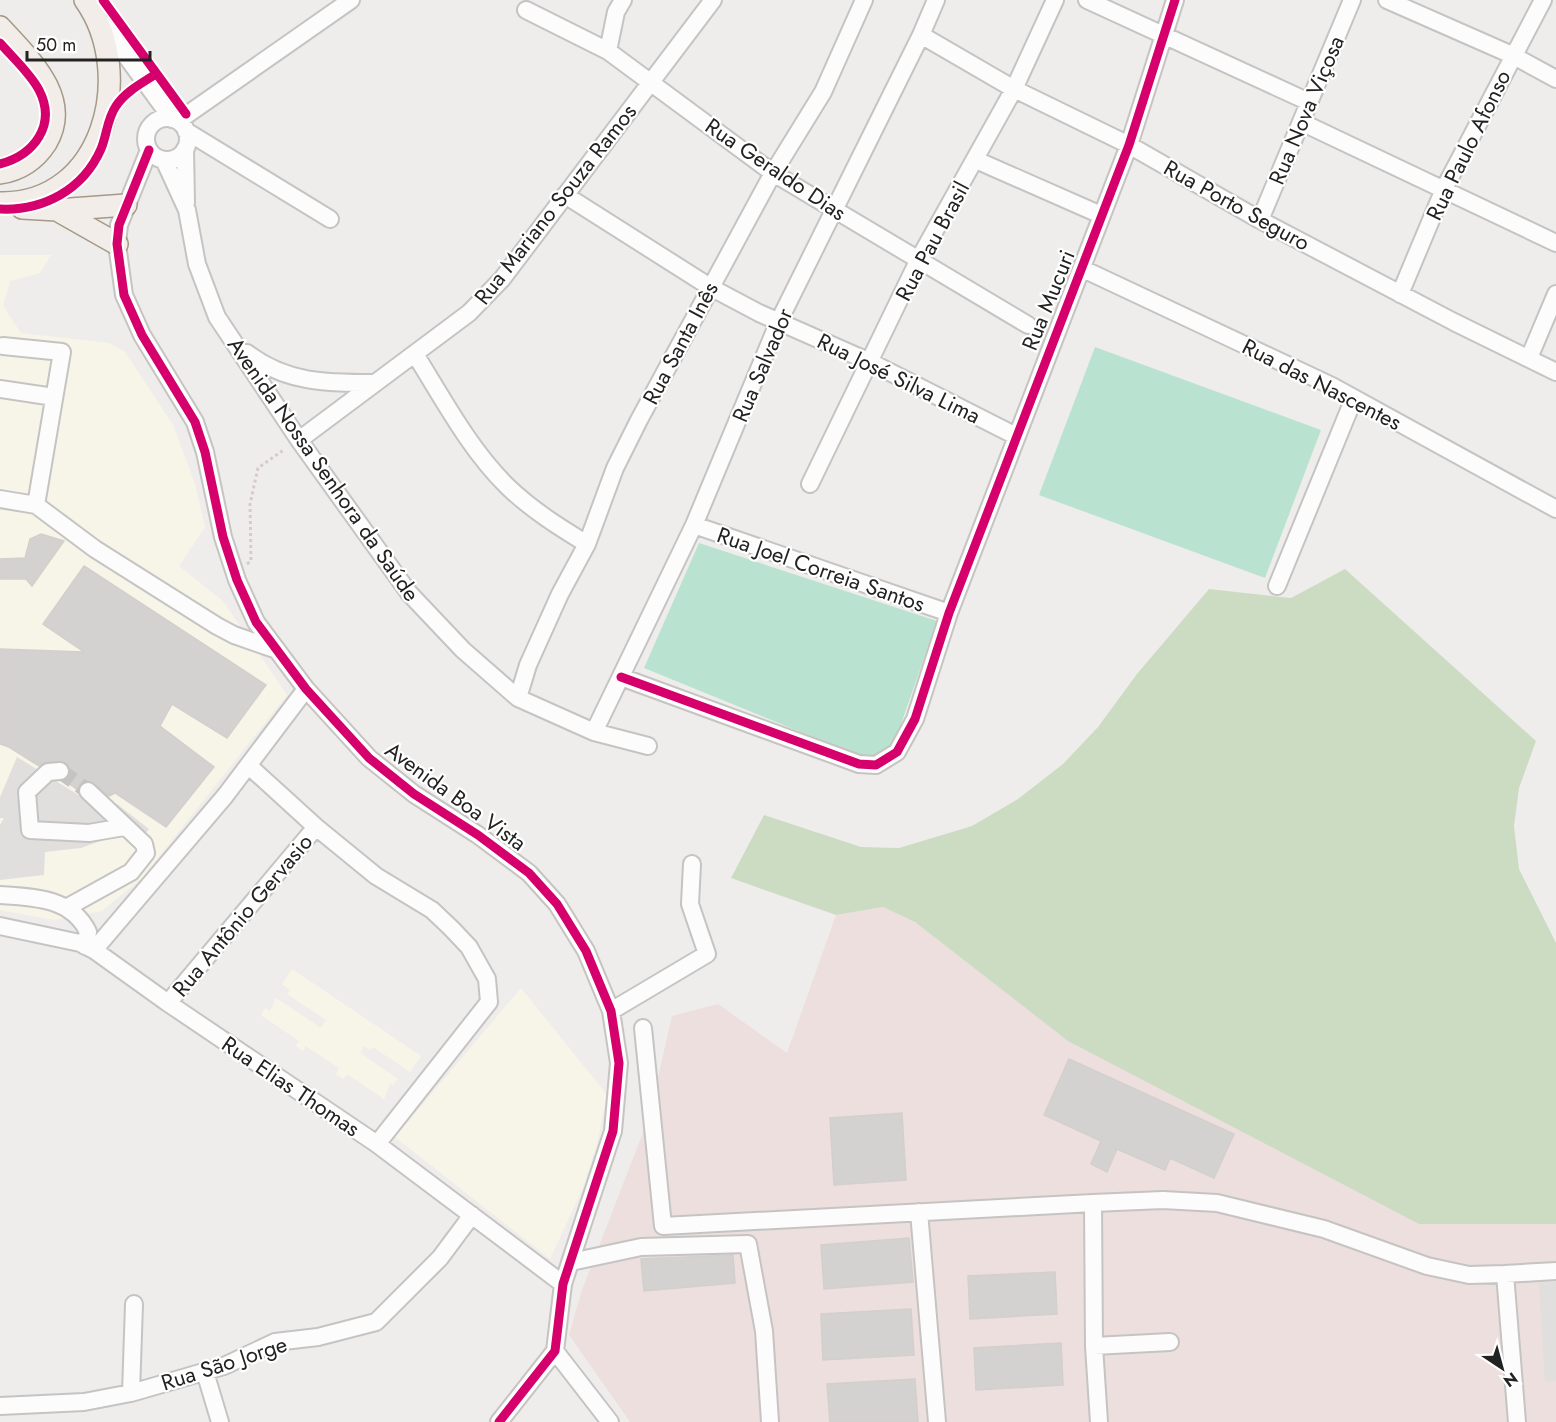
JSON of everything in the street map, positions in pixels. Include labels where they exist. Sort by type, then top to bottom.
[{"type":"main road","points":[[0,205],[23,202],[50,193],[73,177],[90,155],[101,129],[108,91],[106,53],[91,8]]},
{"type":"main road","points":[[0,27],[42,77],[54,106],[53,127],[42,149],[25,165],[0,173]]},
{"type":"main road","points":[[0,205],[57,210],[126,205]]},
{"type":"main road","points":[[57,210],[117,244]]},
{"type":"street","points":[[179,124],[351,0]]},
{"type":"street","points":[[608,51],[616,12],[623,0]]},
{"type":"street","name":"Rua Mariano Souza Ramos","points":[[298,440],[469,313],[502,279],[713,0]]},
{"type":"street","name":"Rua Santa Inês","points":[[518,698],[528,665],[560,594],[587,544],[615,468],[634,429],[773,173],[823,92],[864,0]]},
{"type":"street","name":"Rua Salvador","points":[[594,732],[694,525],[779,321],[836,210],[936,0]]},
{"type":"street","name":"Rua Pau Brasil","points":[[810,483],[919,259],[1014,89],[1055,0]]},
{"type":"street","points":[[1087,0],[1309,102]]},
{"type":"street","name":"Rua Mucuri","points":[[621,677],[859,764],[876,765],[897,752],[915,719],[949,613],[1050,343],[1083,269],[1101,215],[1129,145],[1162,34],[1175,0]]},
{"type":"street","name":"Rua Nova Viçosa","points":[[1260,220],[1352,0]]},
{"type":"street","points":[[1387,0],[1512,55],[1556,78]]},
{"type":"street","name":"Rua Paulo Afonso","points":[[1400,294],[1444,189],[1512,55],[1543,0]]},
{"type":"street","points":[[91,8],[179,124],[185,149],[176,158],[164,160],[149,150],[146,138],[150,126],[160,119],[179,124],[330,219]]},
{"type":"street","name":"Rua Geraldo Dias","points":[[526,10],[608,51],[773,173],[1028,325]]},
{"type":"street","name":"Rua Porto Seguro","points":[[921,35],[1014,89],[1129,145],[1260,220],[1400,294],[1556,372]]},
{"type":"street","points":[[1301,122],[1556,243]]},
{"type":"street","name":"Avenida Nossa Senhora da Saúde","points":[[185,149],[187,210],[202,279],[217,317],[298,440],[409,593],[463,650],[518,698],[594,732],[648,746]]},
{"type":"street","name":"Avenida Boa Vista","points":[[149,150],[119,225],[117,244],[124,295],[130,313],[195,422],[205,452],[224,537],[237,580],[256,622],[306,689],[369,758],[414,794],[478,835],[529,873],[557,904],[586,951],[611,1011],[619,1063],[613,1131],[563,1284],[555,1351]]},
{"type":"street","name":"Avenida Nossa Senhora da Saúde","points":[[164,160],[187,210]]},
{"type":"street","points":[[976,160],[1101,215]]},
{"type":"street","name":"Rua José Silva Lima","points":[[565,195],[710,287],[870,362],[1016,436]]},
{"type":"street","name":"Rua das Nascentes","points":[[1083,269],[1354,398],[1556,509]]},
{"type":"street","points":[[1529,358],[1556,294]]},
{"type":"street","points":[[234,343],[263,366],[288,376],[320,383],[374,383]]},
{"type":"street","points":[[3,346],[62,352],[36,505]]},
{"type":"street","points":[[415,354],[452,414],[507,486],[534,509],[587,544]]},
{"type":"street","points":[[0,389],[54,397]]},
{"type":"street","points":[[1277,586],[1354,398]]},
{"type":"street","points":[[0,500],[36,505],[95,549],[218,626],[234,635],[277,650]]},
{"type":"street","name":"Rua Joel Correia Santos","points":[[694,525],[949,613]]},
{"type":"street","points":[[90,948],[148,889],[249,766],[306,689]]},
{"type":"street","points":[[249,766],[316,827],[376,876],[439,916],[469,947],[488,979],[489,1002],[377,1144]]},
{"type":"street","points":[[60,771],[48,772],[27,792],[30,830],[89,833],[124,826]]},
{"type":"street","points":[[66,908],[131,872],[146,853],[144,844],[88,792]]},
{"type":"street","name":"Rua Antônio Gervasio","points":[[168,1003],[316,827]]},
{"type":"street","points":[[611,1011],[708,954],[690,904],[692,864]]},
{"type":"street","points":[[0,895],[48,900],[66,908],[82,920],[88,932],[90,948]]},
{"type":"street","name":"Rua Elias Thomas","points":[[0,926],[90,948],[377,1144],[563,1284]]},
{"type":"street","points":[[643,1028],[663,1226]]},
{"type":"street","points":[[641,1246],[663,1226],[1163,1200],[1217,1203],[1324,1229],[1427,1266],[1469,1275],[1556,1271]]},
{"type":"street","points":[[1093,1203],[1094,1346],[1099,1422]]},
{"type":"street","points":[[919,1212],[937,1422]]},
{"type":"street","name":"Rua São Jorge","points":[[0,1406],[84,1401],[131,1393],[224,1366],[274,1342],[318,1337],[376,1322],[440,1258],[472,1215]]},
{"type":"street","points":[[571,1262],[641,1246],[748,1244],[764,1331],[770,1422]]},
{"type":"street","points":[[1505,1274],[1517,1422]]},
{"type":"street","points":[[131,1393],[134,1304]]},
{"type":"street","points":[[1094,1346],[1170,1342]]},
{"type":"street","points":[[499,1422],[555,1351],[610,1422]]},
{"type":"street","points":[[205,1372],[220,1422]]},
{"type":"path","points":[[250,561],[250,504],[258,468],[298,440]]},
{"type":"shaded area","points":[[0,255],[51,255],[40,273],[10,281],[3,306],[21,333],[109,343],[125,352],[173,425],[195,484],[205,527],[179,566],[223,601],[287,695],[142,878],[102,911],[54,920],[0,910]]},
{"type":"shaded area","points":[[17,757],[106,812],[117,804],[149,829],[138,843],[120,834],[81,848],[45,852],[44,875],[0,880],[0,825],[4,818],[0,818],[0,797]]},
{"type":"shaded area","points":[[883,907],[915,922],[1419,1224],[1556,1224],[1556,1422],[630,1422],[569,1335],[582,1290],[649,1117],[672,1016],[718,1004],[787,1053],[836,915]]},
{"type":"shaded area","points":[[292,969],[421,1056],[410,1072],[373,1047],[370,1050],[364,1046],[360,1053],[398,1079],[393,1085],[390,1084],[384,1099],[347,1074],[343,1079],[336,1074],[339,1068],[306,1046],[303,1051],[296,1046],[299,1041],[261,1015],[265,1008],[270,1011],[276,998],[321,1028],[326,1020],[287,994],[290,990],[282,984]]},
{"type":"shaded area","points":[[521,988],[607,1095],[597,1144],[582,1190],[550,1259],[395,1137]]},
{"type":"shaded area","points":[[1556,1282],[1556,1381],[1545,1382],[1539,1283]]},
{"type":"green space","points":[[1095,347],[1321,430],[1265,578],[1039,495]]},
{"type":"green space","points":[[699,543],[937,621],[886,767],[644,668]]},
{"type":"green space","points":[[1345,569],[1536,741],[1519,788],[1514,826],[1519,869],[1556,943],[1556,1224],[1419,1224],[1068,1041],[915,922],[883,907],[836,915],[731,878],[764,815],[861,847],[899,848],[972,826],[1018,799],[1063,764],[1098,727],[1137,674],[1209,589],[1291,598]]},
{"type":"building","points":[[41,534],[64,541],[32,586],[26,579],[0,579],[0,559],[25,558],[30,539]]},
{"type":"building","points":[[84,566],[266,685],[227,738],[172,704],[160,726],[214,767],[166,827],[115,793],[109,796],[91,781],[81,783],[78,790],[64,780],[70,771],[65,762],[47,762],[39,766],[9,747],[0,744],[0,649],[84,652],[43,624]]},
{"type":"building","points":[[1069,1059],[1234,1134],[1214,1178],[1170,1158],[1165,1170],[1117,1149],[1107,1172],[1091,1164],[1101,1141],[1044,1115]]},
{"type":"building","points":[[902,1113],[906,1180],[834,1185],[830,1118]]},
{"type":"building","points":[[909,1238],[913,1282],[824,1289],[821,1245]]},
{"type":"building","points":[[733,1255],[735,1283],[644,1291],[641,1259]]},
{"type":"building","points":[[1055,1272],[1057,1314],[970,1319],[968,1276]]},
{"type":"building","points":[[911,1309],[914,1355],[823,1360],[821,1314]]},
{"type":"building","points":[[1061,1343],[1063,1385],[976,1390],[974,1348]]},
{"type":"building","points":[[915,1379],[918,1422],[830,1422],[827,1384]]},
{"type":"tunnel","points":[[60,771],[88,791]]},
{"type":"cycle path","points":[[103,0],[186,114]]},
{"type":"cycle path","points":[[621,677],[859,764],[876,765],[897,752],[915,719],[949,613],[1129,145],[1175,0]]},
{"type":"cycle path","points":[[0,43],[39,90],[44,103],[45,115],[44,126],[32,146],[23,154],[0,164]]},
{"type":"cycle path","points":[[0,209],[16,209],[46,202],[72,187],[84,176],[101,149],[111,116],[120,101],[134,88],[156,74]]},
{"type":"cycle path","points":[[149,150],[119,225],[117,244],[124,295],[142,335],[195,422],[205,452],[223,537],[237,580],[256,622],[306,689],[369,758],[414,794],[478,835],[529,873],[557,904],[586,951],[611,1011],[619,1063],[613,1131],[563,1284],[555,1351],[499,1422]]}]
